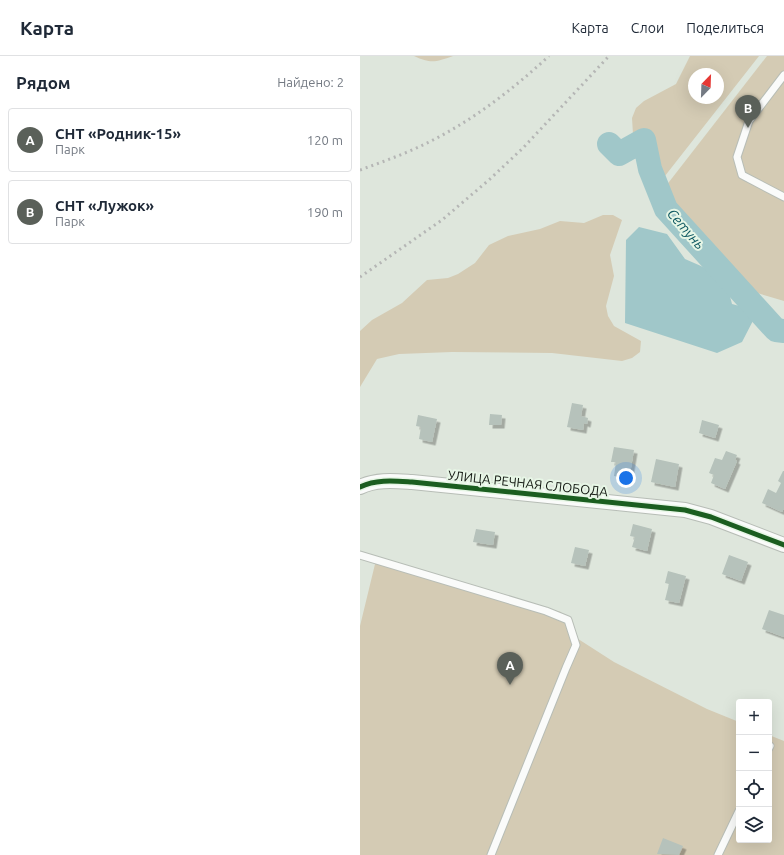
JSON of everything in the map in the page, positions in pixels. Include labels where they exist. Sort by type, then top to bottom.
[{"type":"street","name":"УЛИЦА РЕЧНАЯ СЛОБОДА","points":[[360,487],[369,482],[412,482],[685,510],[711,517],[784,545]]},
{"type":"lane","points":[[784,75],[749,121],[737,157],[742,175],[784,197]]},
{"type":"lane","points":[[360,555],[546,611],[568,620],[576,645],[491,855]]},
{"type":"lane","points":[[718,855],[736,817]]},
{"type":"shaded area","points":[[414,56],[453,56],[442,60],[429,61]]},
{"type":"shaded area","points":[[690,56],[759,56],[724,101],[724,68],[688,68],[688,104],[721,104],[661,181],[654,172],[651,163],[634,150],[632,118],[636,108],[644,101],[676,84]]},
{"type":"shaded area","points":[[767,56],[784,56],[784,301],[754,292],[655,200]]},
{"type":"shaded area","points":[[603,215],[613,215],[622,220],[610,255],[614,276],[606,306],[608,316],[614,326],[641,341],[640,352],[632,358],[622,361],[552,353],[452,352],[399,354],[377,359],[360,387],[360,331],[372,320],[402,303],[427,280],[448,278],[458,274],[475,263],[489,245],[508,236],[540,229],[560,221],[584,223]]},
{"type":"shaded area","points":[[376,560],[561,612],[572,635],[614,662],[707,709],[736,721],[736,843],[772,843],[772,736],[784,741],[784,855],[360,855],[360,626]]},
{"type":"water","points":[[639,227],[667,234],[685,259],[701,266],[726,281],[732,304],[758,311],[742,342],[717,353],[625,323],[626,240]]},
{"type":"building","points":[[572,403],[583,405],[581,416],[588,418],[587,424],[584,423],[583,430],[567,427]]},
{"type":"building","points":[[490,414],[502,415],[501,425],[489,425]]},
{"type":"building","points":[[418,415],[437,419],[432,442],[419,439],[421,427],[416,426]]},
{"type":"building","points":[[702,420],[719,425],[715,438],[699,433]]},
{"type":"building","points":[[614,447],[634,450],[629,479],[614,476],[616,462],[611,462]]},
{"type":"building","points":[[726,451],[737,455],[735,460],[737,461],[725,489],[711,483],[714,475],[709,473],[715,458],[722,460]]},
{"type":"building","points":[[656,459],[679,464],[675,487],[651,482]]},
{"type":"building","points":[[783,471],[784,508],[782,512],[762,503],[768,489],[776,493],[781,483],[778,481]]},
{"type":"building","points":[[633,524],[652,529],[647,551],[632,547],[635,537],[630,536]]},
{"type":"building","points":[[476,529],[495,532],[493,545],[473,542]]},
{"type":"building","points":[[575,547],[589,550],[585,566],[571,563]]},
{"type":"building","points":[[729,555],[748,562],[741,581],[722,574]]},
{"type":"building","points":[[668,571],[686,576],[679,603],[665,600],[669,584],[665,583]]},
{"type":"building","points":[[769,610],[784,615],[784,637],[762,629]]},
{"type":"building","points":[[663,838],[683,846],[679,855],[657,854]]},
{"type":"waterway","name":"Сетунь","points":[[609,144],[619,154],[644,140],[650,169],[666,209],[776,330],[784,331]]},
{"type":"railway","points":[[360,170],[388,160],[433,140],[464,122],[494,102],[549,56]]},
{"type":"railway","points":[[360,277],[442,220],[490,179],[523,148],[609,56]]},
{"type":"cycle path","points":[[360,487],[366,484],[379,482],[412,482],[685,510],[711,517],[784,545]]},
{"type":"place","name":"СНТ «Лужок»","points":[[748,128]]},
{"type":"place","name":"СНТ «Родник-15»","points":[[510,685]]}]
